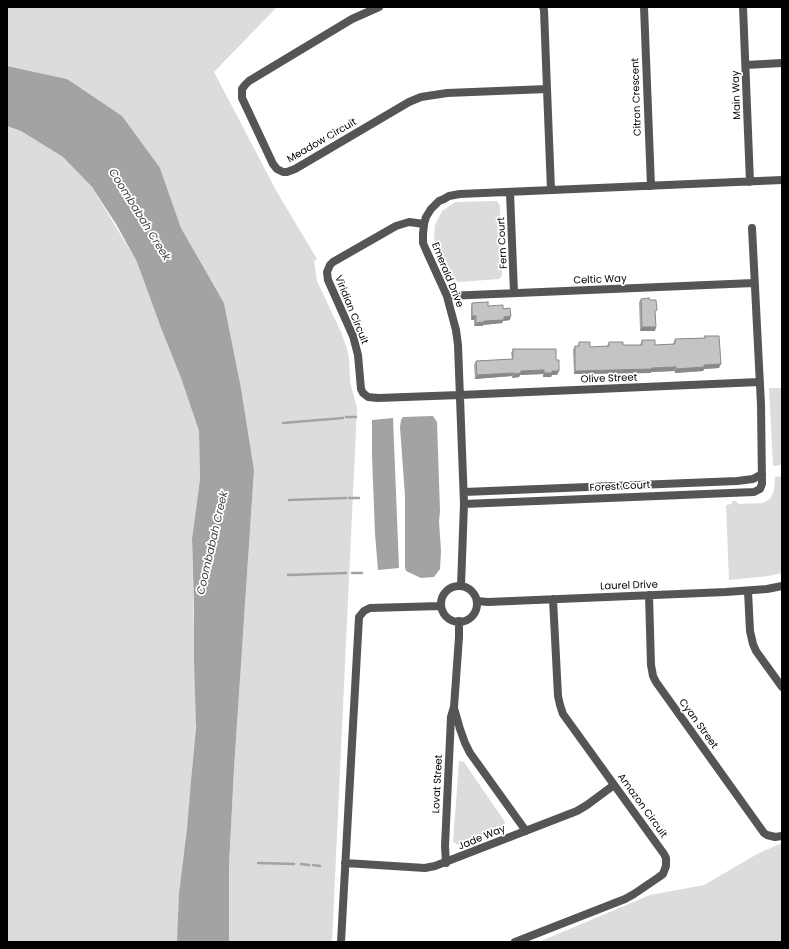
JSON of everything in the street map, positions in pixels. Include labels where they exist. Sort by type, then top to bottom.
[{"type":"street","name":"Meadow Circuit","points":[[379,7],[352,19],[249,81],[242,89],[242,98],[273,164],[277,169],[287,172],[295,169],[402,106],[421,98],[447,93],[546,89]]},
{"type":"street","points":[[543,7],[551,190]]},
{"type":"street","name":"Citron Crescent","points":[[644,7],[651,186]]},
{"type":"street","name":"Main Way","points":[[743,7],[750,182]]},
{"type":"street","points":[[746,65],[782,63]]},
{"type":"street","name":"Emerald Drive","points":[[461,586],[464,492],[458,353],[453,315],[447,296],[425,247],[423,238],[424,224],[431,209],[439,201],[449,196],[460,194],[782,180]]},
{"type":"street","name":"Fern Court","points":[[510,192],[514,293]]},
{"type":"street","name":"Viridian Circuit","points":[[424,224],[409,222],[394,227],[334,262],[328,268],[327,276],[353,336],[358,355],[361,389],[363,393],[372,398],[460,395]]},
{"type":"street","name":"Forest Court","points":[[464,504],[754,492],[760,490],[762,484],[762,474],[752,228]]},
{"type":"street","name":"Celtic Way","points":[[447,296],[754,283]]},
{"type":"street","name":"Olive Street","points":[[460,395],[759,382]]},
{"type":"street","name":"Forest Court","points":[[464,492],[737,481],[753,479],[762,474]]},
{"type":"street","points":[[455,586],[461,586],[474,593],[477,601],[477,607],[475,612],[470,617],[459,621],[447,617],[441,606],[445,593],[455,586]]},
{"type":"street","name":"Laurel Drive","points":[[477,601],[488,602],[748,591],[782,586]]},
{"type":"street","points":[[748,591],[750,637],[756,651],[782,687]]},
{"type":"street","name":"Cyan Street","points":[[649,595],[651,665],[656,682],[764,833],[775,837],[782,836]]},
{"type":"street","name":"Amazon Circuit","points":[[515,942],[625,899],[662,874],[666,866],[666,858],[664,854],[563,714],[558,696],[554,599]]},
{"type":"street","points":[[340,942],[359,618],[364,611],[370,608],[441,606]]},
{"type":"street","name":"Lovat Street","points":[[446,863],[445,846],[451,717],[454,707],[459,621]]},
{"type":"street","name":"Lovat Street","points":[[454,707],[460,729],[470,753],[526,831]]},
{"type":"street","name":"Jade Way","points":[[345,863],[425,868],[446,863],[582,808],[614,785]]},
{"type":"shaded area","points":[[7,7],[277,7],[214,72],[277,192],[317,259],[314,261],[317,281],[341,332],[347,349],[350,382],[357,408],[332,942],[229,942],[229,866],[234,769],[254,470],[241,388],[224,303],[181,228],[160,168],[67,79],[7,66]]},
{"type":"shaded area","points":[[7,126],[21,131],[63,157],[92,187],[137,262],[181,378],[199,431],[200,479],[192,539],[196,723],[178,942],[7,942]]},
{"type":"shaded area","points":[[497,201],[500,206],[502,275],[499,279],[459,282],[450,277],[434,240],[435,225],[442,211],[455,202]]},
{"type":"shaded area","points":[[769,388],[782,388],[782,465],[773,466]]},
{"type":"shaded area","points":[[782,476],[782,573],[769,576],[729,580],[726,505],[731,504],[733,501],[736,501],[739,504],[763,503],[770,499],[774,491],[775,477]]},
{"type":"shaded area","points":[[459,761],[464,762],[505,822],[503,827],[459,845],[453,842]]},
{"type":"shaded area","points":[[782,843],[782,942],[539,942],[650,895],[704,885],[759,853]]},
{"type":"water","name":"Coombabah Creek","points":[[7,66],[67,79],[122,116],[160,168],[181,228],[224,303],[241,388],[254,470],[234,769],[229,866],[229,942],[177,942],[179,894],[187,829],[196,727],[192,539],[200,479],[199,431],[181,378],[137,262],[116,224],[92,187],[63,157],[21,131],[7,126]]},
{"type":"water","points":[[433,416],[437,422],[441,551],[440,569],[434,577],[421,578],[406,571],[405,567],[405,496],[400,427],[403,417]]},
{"type":"water","points":[[393,418],[399,568],[378,570],[375,534],[372,420]]},
{"type":"building","points":[[649,298],[650,300],[656,300],[656,327],[642,327],[641,299]]},
{"type":"building","points":[[488,302],[488,306],[503,305],[503,309],[510,308],[511,316],[504,317],[504,320],[476,323],[476,316],[472,316],[472,303]]},
{"type":"building","points":[[705,336],[719,336],[721,364],[676,369],[676,367],[575,371],[575,346],[579,346],[579,342],[590,342],[590,347],[609,346],[609,342],[623,342],[623,345],[642,345],[642,340],[655,340],[655,345],[675,344],[675,339],[705,338]]},
{"type":"building","points":[[513,349],[556,349],[556,360],[559,360],[559,371],[544,373],[544,370],[521,371],[521,373],[514,374],[477,375],[476,361],[513,359]]},
{"type":"waterway","points":[[346,417],[356,417]]},
{"type":"waterway","points":[[283,423],[343,418]]},
{"type":"waterway","points":[[289,500],[346,498]]},
{"type":"waterway","points":[[349,498],[359,498]]},
{"type":"waterway","points":[[288,575],[346,573]]},
{"type":"waterway","points":[[352,573],[362,573]]},
{"type":"waterway","points":[[258,863],[294,864]]},
{"type":"waterway","points":[[301,864],[309,865]]},
{"type":"waterway","points":[[313,865],[320,866]]}]
